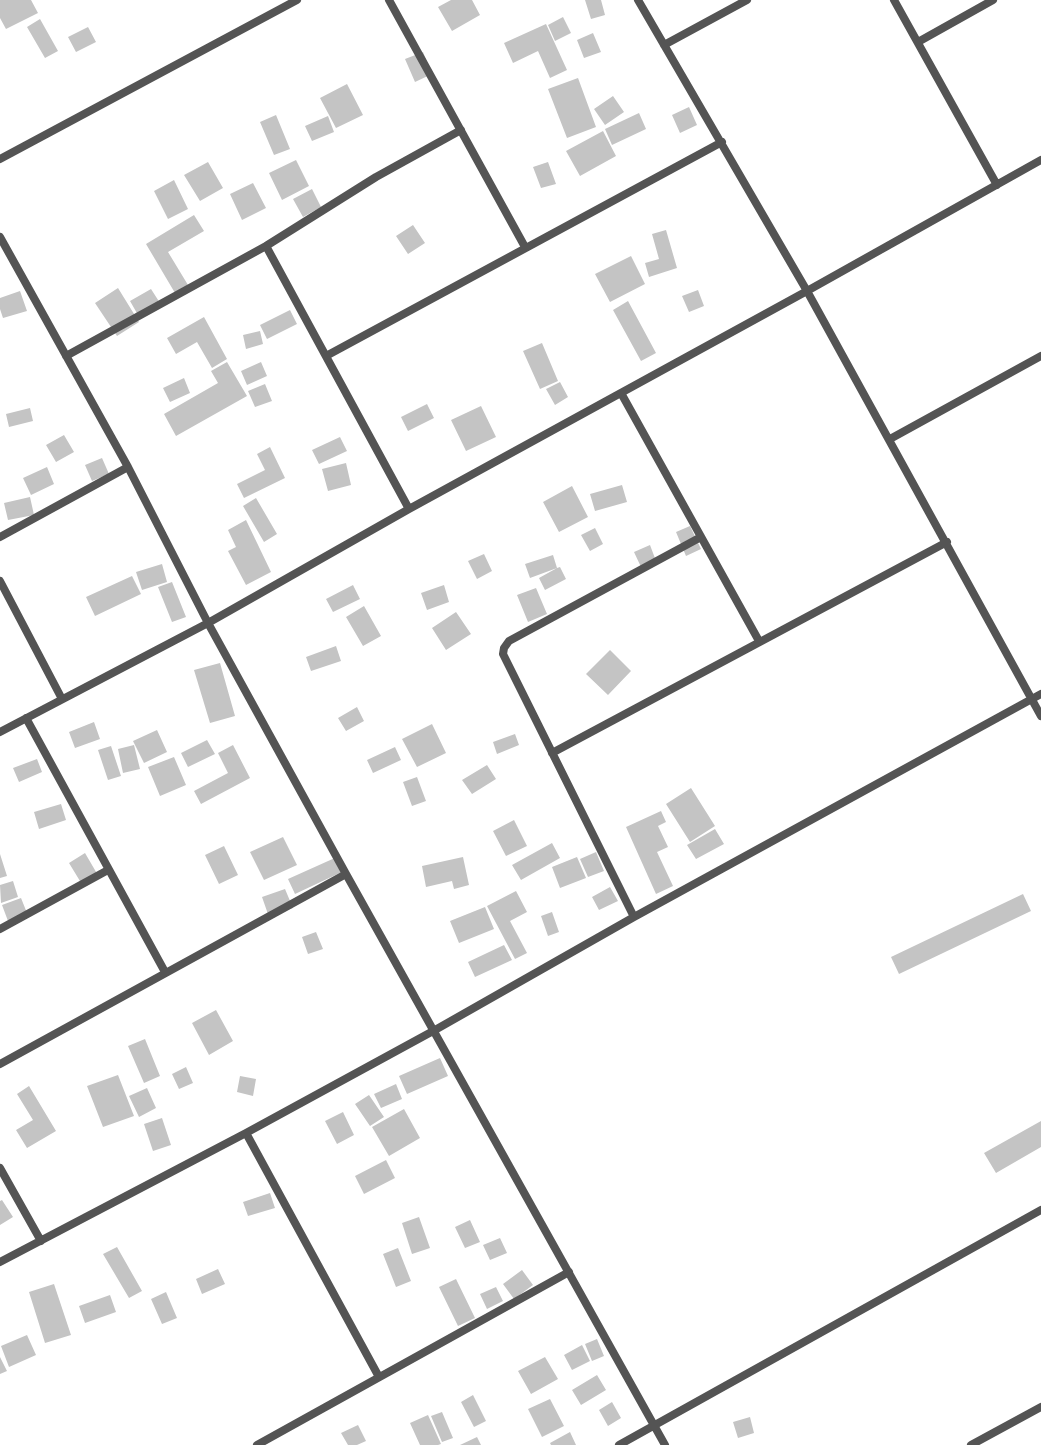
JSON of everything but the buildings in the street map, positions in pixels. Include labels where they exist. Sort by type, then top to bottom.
[{"type":"street","points":[[0,159],[297,0]]},
{"type":"street","points":[[389,0],[525,247]]},
{"type":"street","points":[[638,0],[722,142],[807,291],[947,542],[1041,716]]},
{"type":"street","points":[[664,45],[747,0]]},
{"type":"street","points":[[894,0],[997,184]]},
{"type":"street","points":[[918,42],[993,0]]},
{"type":"street","points":[[66,356],[266,246],[376,177],[461,130]]},
{"type":"street","points":[[326,356],[525,247],[722,142]]},
{"type":"street","points":[[0,732],[208,622],[409,509],[807,291],[1041,160]]},
{"type":"street","points":[[0,237],[128,467],[208,622],[346,874],[435,1030],[665,1445]]},
{"type":"street","points":[[266,246],[409,509]]},
{"type":"street","points":[[890,439],[1041,356]]},
{"type":"street","points":[[622,393],[759,641]]},
{"type":"street","points":[[0,537],[128,467]]},
{"type":"street","points":[[634,917],[502,654],[509,641],[701,537]]},
{"type":"street","points":[[552,753],[759,641],[947,542]]},
{"type":"street","points":[[0,581],[62,699]]},
{"type":"street","points":[[0,1262],[246,1133],[435,1030],[634,917],[1041,694]]},
{"type":"street","points":[[26,718],[165,972]]},
{"type":"street","points":[[0,929],[108,870]]},
{"type":"street","points":[[0,1064],[165,972],[346,874]]},
{"type":"street","points":[[246,1133],[379,1377]]},
{"type":"street","points":[[0,1168],[41,1241]]},
{"type":"street","points":[[619,1445],[1041,1210]]},
{"type":"street","points":[[257,1445],[568,1272]]},
{"type":"street","points":[[971,1445],[1041,1407]]}]
